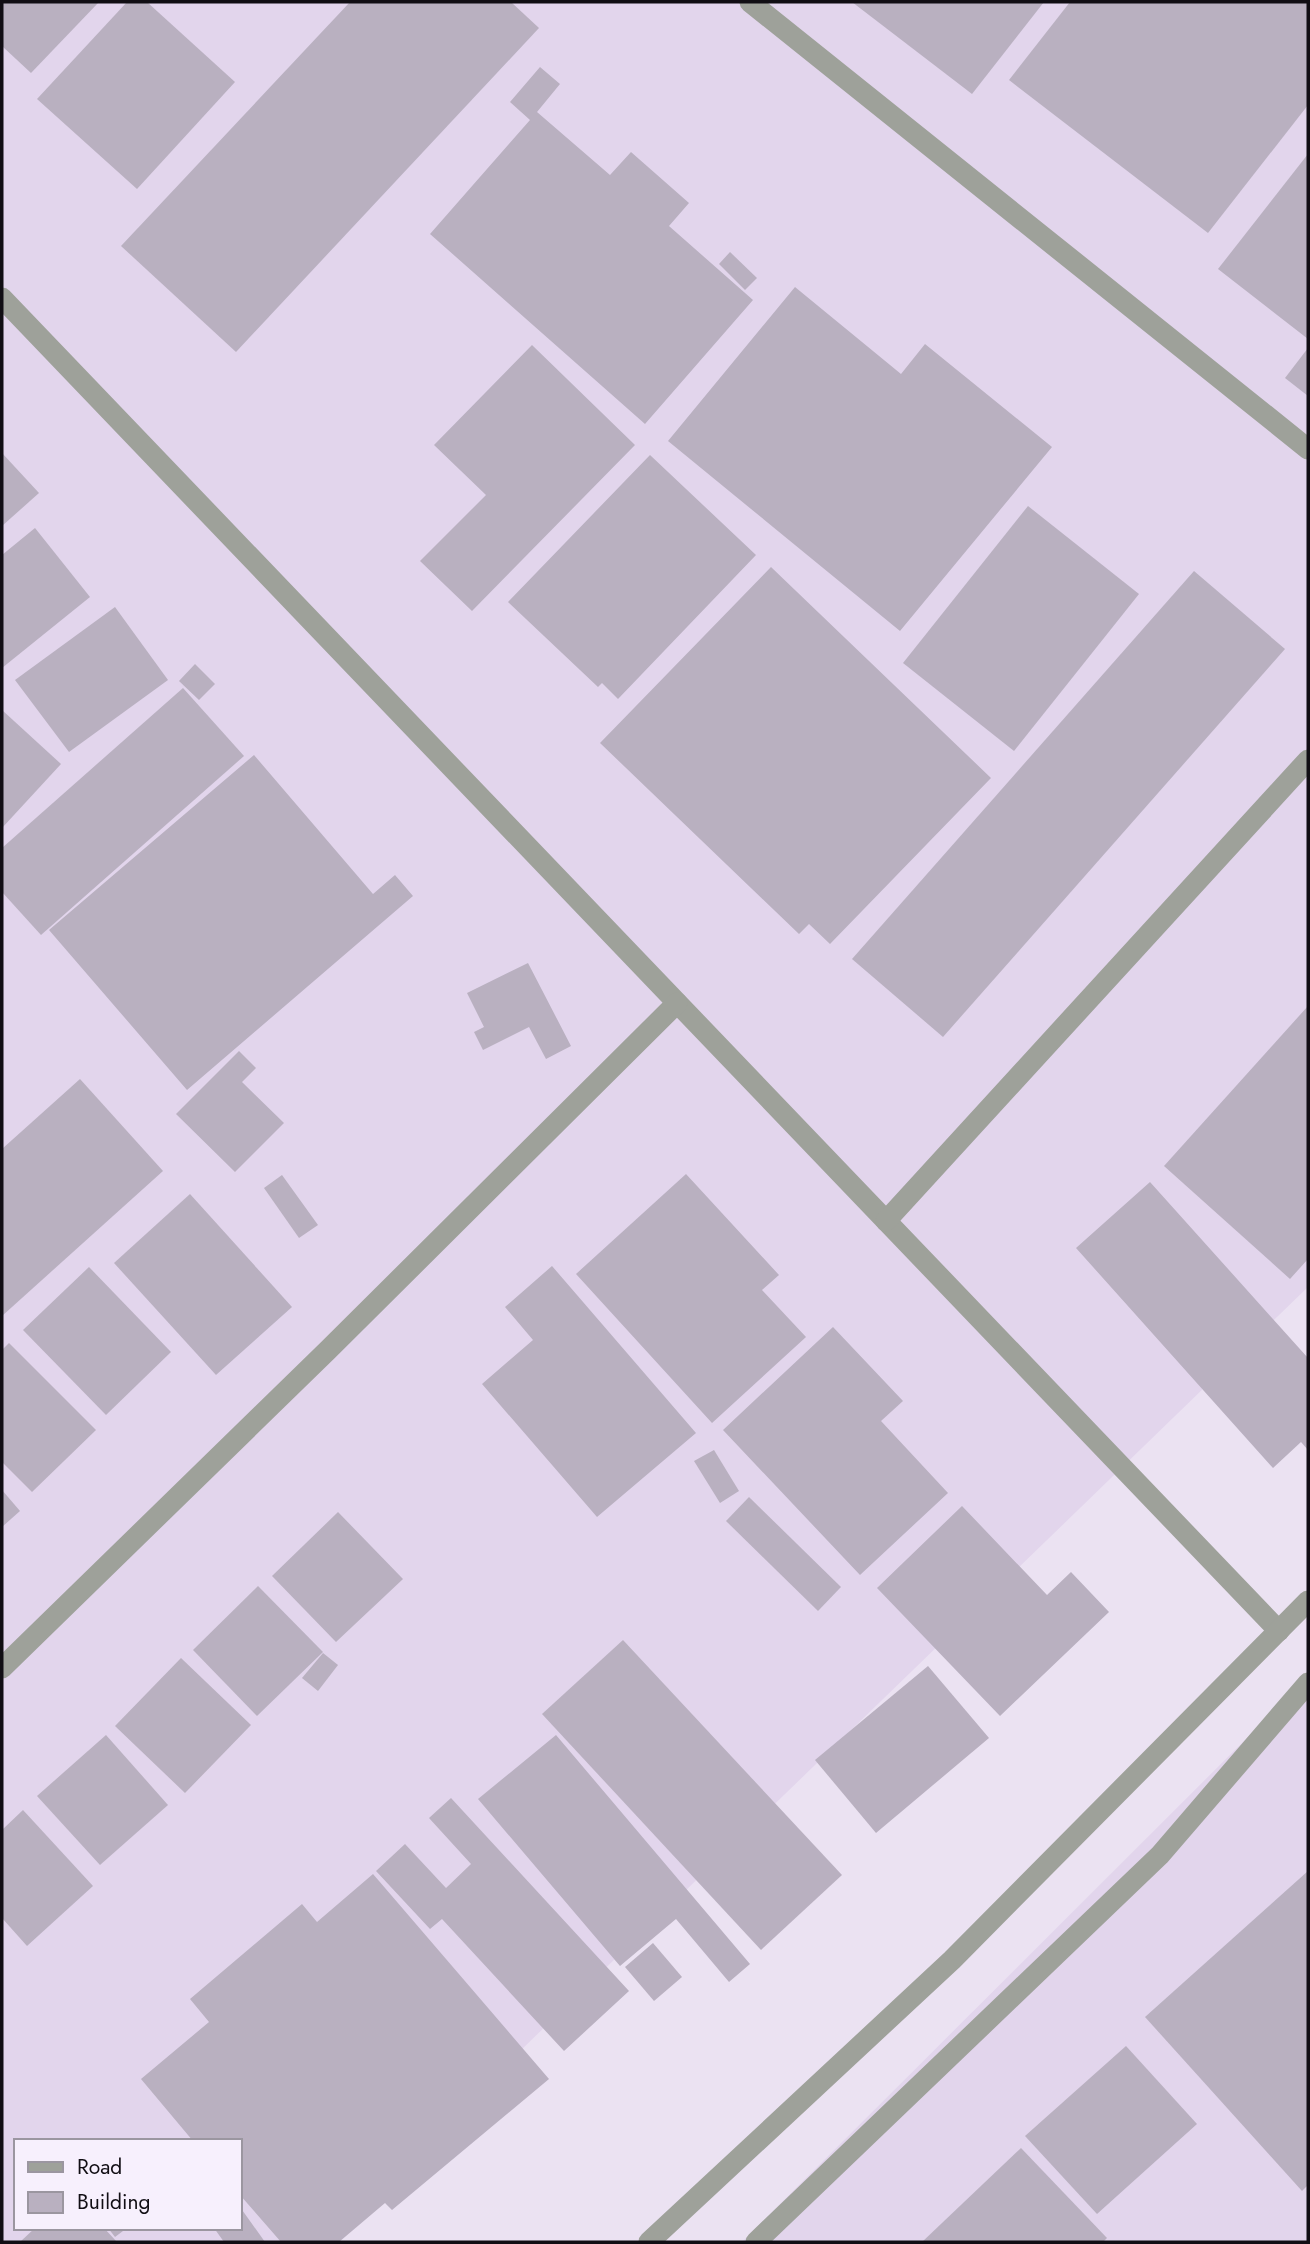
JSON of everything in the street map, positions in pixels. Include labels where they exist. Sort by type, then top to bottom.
[{"type":"street","points":[[750,2],[1308,449]]},
{"type":"street","points":[[2,298],[1279,1631]]},
{"type":"street","points":[[886,1221],[1308,760]]},
{"type":"street","points":[[2,1668],[677,1003]]},
{"type":"street","points":[[649,2242],[952,1960],[1308,1601]]},
{"type":"street","points":[[756,2242],[1160,1855],[1308,1683]]},
{"type":"shaded area","points":[[2,2],[1271,2],[1308,33],[1308,1287],[323,2242],[2,2242]]},
{"type":"shaded area","points":[[1308,1677],[1308,2242],[742,2242]]},
{"type":"building","points":[[2,2],[99,2],[31,73],[2,46]]},
{"type":"building","points":[[127,2],[147,2],[235,82],[137,189],[37,99]]},
{"type":"building","points":[[350,2],[511,2],[539,28],[236,352],[121,246]]},
{"type":"building","points":[[852,2],[1044,2],[972,94]]},
{"type":"building","points":[[1070,2],[1308,2],[1308,105],[1208,233],[1009,80]]},
{"type":"building","points":[[540,67],[560,84],[537,112],[610,175],[631,152],[689,203],[669,226],[753,300],[645,424],[430,234],[530,120],[510,102]]},
{"type":"building","points":[[1308,154],[1308,339],[1218,269]]},
{"type":"building","points":[[730,252],[757,278],[745,290],[719,264]]},
{"type":"building","points":[[795,287],[901,374],[925,344],[1052,447],[900,631],[668,441]]},
{"type":"building","points":[[532,345],[635,445],[472,611],[420,561],[486,495],[434,445]]},
{"type":"building","points":[[1308,348],[1308,396],[1285,378]]},
{"type":"building","points":[[2,453],[39,493],[2,526]]},
{"type":"building","points":[[650,455],[756,555],[618,699],[602,683],[598,687],[508,602]]},
{"type":"building","points":[[1028,506],[1139,594],[1014,751],[903,663]]},
{"type":"building","points":[[35,528],[90,597],[2,668],[2,555]]},
{"type":"building","points":[[771,567],[991,778],[830,944],[809,924],[799,934],[600,743]]},
{"type":"building","points":[[1194,571],[1285,649],[943,1037],[852,959]]},
{"type":"building","points":[[115,607],[168,680],[69,752],[15,680]]},
{"type":"building","points":[[195,664],[215,684],[199,700],[179,681]]},
{"type":"building","points":[[183,688],[244,756],[41,935],[2,892],[2,848]]},
{"type":"building","points":[[2,710],[61,764],[2,828]]},
{"type":"building","points":[[254,755],[373,894],[395,875],[413,896],[187,1090],[49,930]]},
{"type":"building","points":[[528,963],[571,1046],[546,1059],[529,1027],[483,1050],[474,1032],[484,1027],[467,993]]},
{"type":"building","points":[[1308,1006],[1308,1259],[1290,1279],[1164,1166]]},
{"type":"building","points":[[239,1051],[256,1068],[242,1082],[284,1123],[235,1172],[176,1114]]},
{"type":"building","points":[[80,1079],[163,1171],[2,1316],[2,1149]]},
{"type":"building","points":[[686,1174],[779,1275],[762,1290],[806,1337],[712,1423],[576,1274]]},
{"type":"building","points":[[282,1175],[318,1225],[299,1238],[264,1188]]},
{"type":"building","points":[[1150,1182],[1308,1358],[1308,1450],[1301,1442],[1273,1468],[1076,1248]]},
{"type":"building","points":[[190,1194],[292,1307],[216,1375],[114,1263]]},
{"type":"building","points":[[552,1266],[696,1433],[597,1517],[482,1384],[533,1340],[505,1307]]},
{"type":"building","points":[[89,1267],[171,1352],[106,1415],[23,1330]]},
{"type":"building","points":[[833,1327],[903,1401],[881,1421],[948,1493],[860,1575],[723,1430]]},
{"type":"building","points":[[9,1343],[96,1430],[32,1492],[2,1462],[2,1350]]},
{"type":"building","points":[[714,1450],[739,1491],[720,1503],[694,1461]]},
{"type":"building","points":[[2,1490],[20,1511],[2,1527]]},
{"type":"building","points":[[749,1497],[841,1587],[818,1611],[726,1521]]},
{"type":"building","points":[[962,1506],[1047,1595],[1071,1572],[1109,1612],[1000,1716],[877,1588]]},
{"type":"building","points":[[338,1512],[403,1579],[336,1642],[272,1576]]},
{"type":"building","points":[[258,1586],[323,1652],[257,1716],[193,1650]]},
{"type":"building","points":[[623,1640],[842,1875],[761,1950],[542,1714]]},
{"type":"building","points":[[323,1653],[338,1665],[318,1691],[302,1678]]},
{"type":"building","points":[[181,1658],[251,1725],[185,1793],[115,1726]]},
{"type":"building","points":[[928,1666],[989,1738],[876,1833],[815,1760]]},
{"type":"building","points":[[106,1735],[168,1805],[100,1865],[37,1796]]},
{"type":"building","points":[[556,1735],[750,1964],[729,1982],[676,1919],[620,1966],[478,1799]]},
{"type":"building","points":[[451,1798],[629,1991],[564,2051],[442,1919],[430,1929],[376,1871],[405,1844],[446,1888],[471,1864],[429,1818]]},
{"type":"building","points":[[23,1810],[93,1886],[27,1946],[2,1918],[2,1830]]},
{"type":"building","points":[[1308,1871],[1308,2185],[1302,2191],[1145,2017]]},
{"type":"building","points":[[373,1874],[549,2079],[392,2210],[385,2203],[339,2242],[281,2242],[242,2197],[242,2139],[191,2139],[141,2079],[209,2022],[190,1999],[302,1904],[317,1922]]},
{"type":"building","points":[[653,1943],[682,1977],[654,2001],[625,1967]]},
{"type":"building","points":[[1126,2046],[1197,2124],[1097,2214],[1025,2136]]},
{"type":"building","points":[[1021,2148],[1107,2238],[1103,2242],[922,2242]]},
{"type":"building","points":[[242,2210],[265,2242],[224,2242],[215,2230],[242,2230]]},
{"type":"building","points":[[33,2230],[106,2230],[117,2242],[20,2242]]},
{"type":"building","points":[[110,2230],[124,2230],[115,2237]]}]
